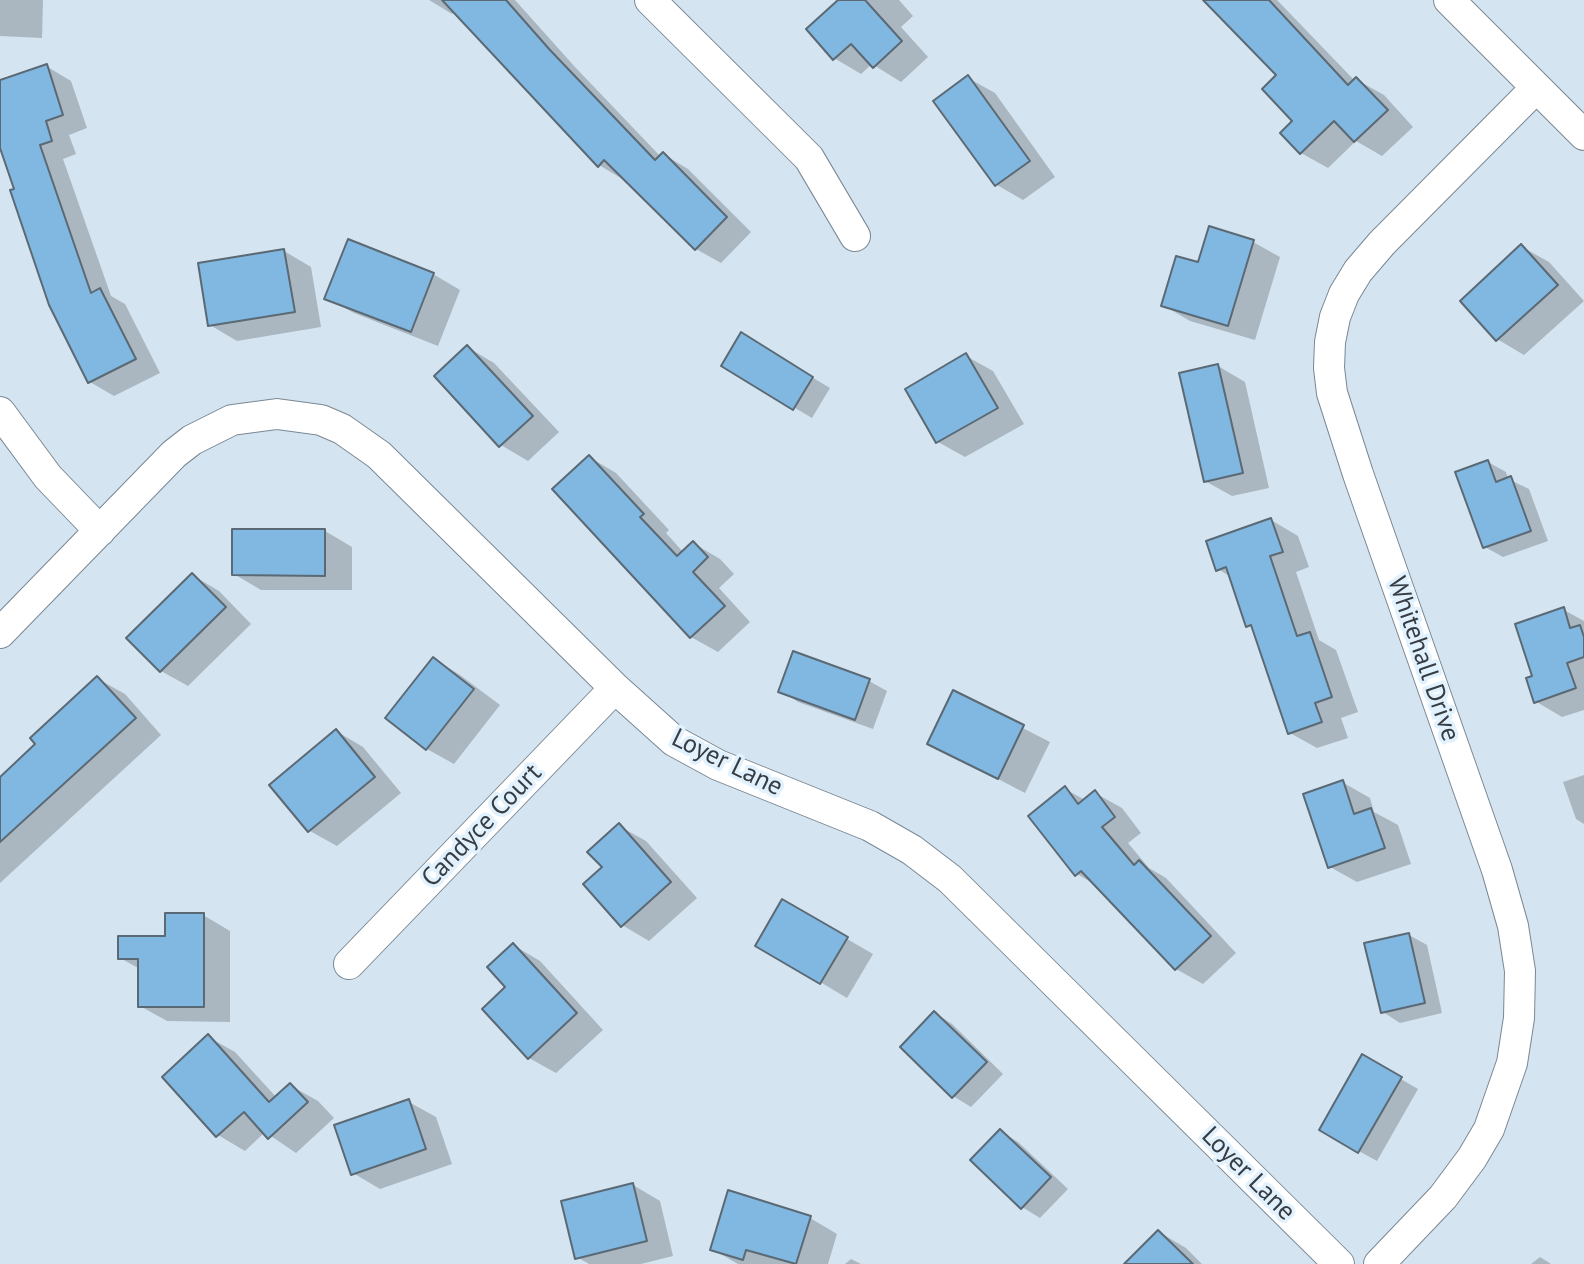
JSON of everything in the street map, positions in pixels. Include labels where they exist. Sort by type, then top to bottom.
[{"type":"street","points":[[650,0],[809,158],[855,236]]},
{"type":"street","points":[[1449,0],[1584,135]]},
{"type":"street","name":"Whitehall Drive","points":[[1379,1264],[1443,1197],[1489,1129],[1512,1063],[1519,1018],[1520,971],[1513,926],[1497,870],[1332,393],[1330,342],[1344,294],[1358,271],[1536,88]]},
{"type":"street","points":[[0,412],[48,477],[100,531]]},
{"type":"street","name":"Loyer Lane","points":[[0,633],[174,454],[212,429],[232,420],[266,414],[299,415],[321,420],[352,434],[379,455],[615,688],[674,741],[718,765],[870,826],[912,850],[950,879],[1339,1264]]},
{"type":"street","name":"Candyce Court","points":[[349,964],[615,688]]},
{"type":"building","points":[[442,0],[506,0],[655,160],[663,152],[727,217],[695,250],[604,160],[598,167]]},
{"type":"building","points":[[838,0],[865,0],[902,41],[873,68],[851,44],[833,60],[806,29]]},
{"type":"building","points":[[1203,0],[1269,0],[1348,85],[1356,77],[1388,110],[1354,142],[1334,121],[1300,154],[1280,133],[1292,121],[1262,89],[1276,75]]},
{"type":"building","points":[[47,64],[63,115],[46,121],[52,141],[40,145],[91,293],[100,288],[136,359],[88,383],[49,305],[10,190],[14,189],[0,148],[0,80]]},
{"type":"building","points":[[968,75],[1030,161],[995,186],[933,101]]},
{"type":"building","points":[[1209,226],[1254,240],[1228,326],[1161,306],[1176,256],[1198,262]]},
{"type":"building","points":[[348,239],[434,273],[411,332],[324,299]]},
{"type":"building","points":[[1521,244],[1558,285],[1496,341],[1460,301]]},
{"type":"building","points":[[284,249],[295,312],[208,326],[198,263]]},
{"type":"building","points":[[741,332],[813,377],[793,410],[721,366]]},
{"type":"building","points":[[467,345],[533,416],[499,447],[434,376]]},
{"type":"building","points":[[966,353],[998,408],[936,443],[905,389]]},
{"type":"building","points":[[1218,364],[1243,473],[1204,482],[1179,373]]},
{"type":"building","points":[[589,455],[644,514],[640,517],[677,556],[693,541],[708,557],[693,572],[725,606],[690,638],[552,489]]},
{"type":"building","points":[[1488,460],[1496,482],[1511,476],[1531,531],[1483,548],[1455,472]]},
{"type":"building","points":[[1271,518],[1283,552],[1270,556],[1297,636],[1310,632],[1332,697],[1315,703],[1322,722],[1288,734],[1251,625],[1246,627],[1226,567],[1216,571],[1206,541]]},
{"type":"building","points":[[232,529],[325,529],[325,576],[232,575]]},
{"type":"building","points":[[192,573],[226,607],[160,672],[126,638]]},
{"type":"building","points":[[1564,607],[1570,628],[1580,625],[1584,637],[1584,657],[1567,663],[1576,688],[1534,703],[1526,678],[1532,676],[1515,624]]},
{"type":"building","points":[[793,651],[870,679],[855,720],[778,692]]},
{"type":"building","points":[[433,657],[474,689],[426,750],[385,718]]},
{"type":"building","points":[[97,676],[136,718],[0,842],[0,777],[35,744],[30,738]]},
{"type":"building","points":[[953,690],[1024,725],[998,779],[927,744]]},
{"type":"building","points":[[336,729],[375,777],[308,832],[269,785]]},
{"type":"building","points":[[1343,780],[1354,814],[1371,808],[1385,848],[1328,868],[1303,794]]},
{"type":"building","points":[[1065,786],[1078,804],[1095,790],[1115,817],[1102,827],[1134,865],[1139,860],[1211,936],[1175,970],[1081,871],[1075,876],[1028,816]]},
{"type":"building","points":[[619,823],[671,882],[621,927],[583,884],[602,867],[587,852]]},
{"type":"building","points":[[782,899],[848,937],[820,984],[755,946]]},
{"type":"building","points":[[165,913],[204,913],[204,1007],[138,1007],[138,959],[118,959],[118,936],[165,936]]},
{"type":"building","points":[[1409,933],[1425,1003],[1381,1013],[1364,943]]},
{"type":"building","points":[[513,943],[577,1013],[528,1059],[482,1009],[505,987],[487,967]]},
{"type":"building","points":[[934,1011],[987,1062],[952,1098],[900,1047]]},
{"type":"building","points":[[208,1034],[269,1102],[290,1083],[308,1102],[268,1139],[244,1112],[216,1137],[162,1077]]},
{"type":"building","points":[[1362,1054],[1402,1077],[1358,1153],[1319,1130]]},
{"type":"building","points":[[409,1099],[426,1149],[351,1175],[334,1125]]},
{"type":"building","points":[[1000,1129],[1051,1177],[1021,1209],[970,1160]]},
{"type":"building","points":[[633,1183],[647,1241],[575,1259],[561,1201]]},
{"type":"building","points":[[728,1190],[811,1216],[796,1264],[746,1250],[743,1260],[710,1250]]},
{"type":"building","points":[[1158,1230],[1193,1264],[1124,1264]]}]
